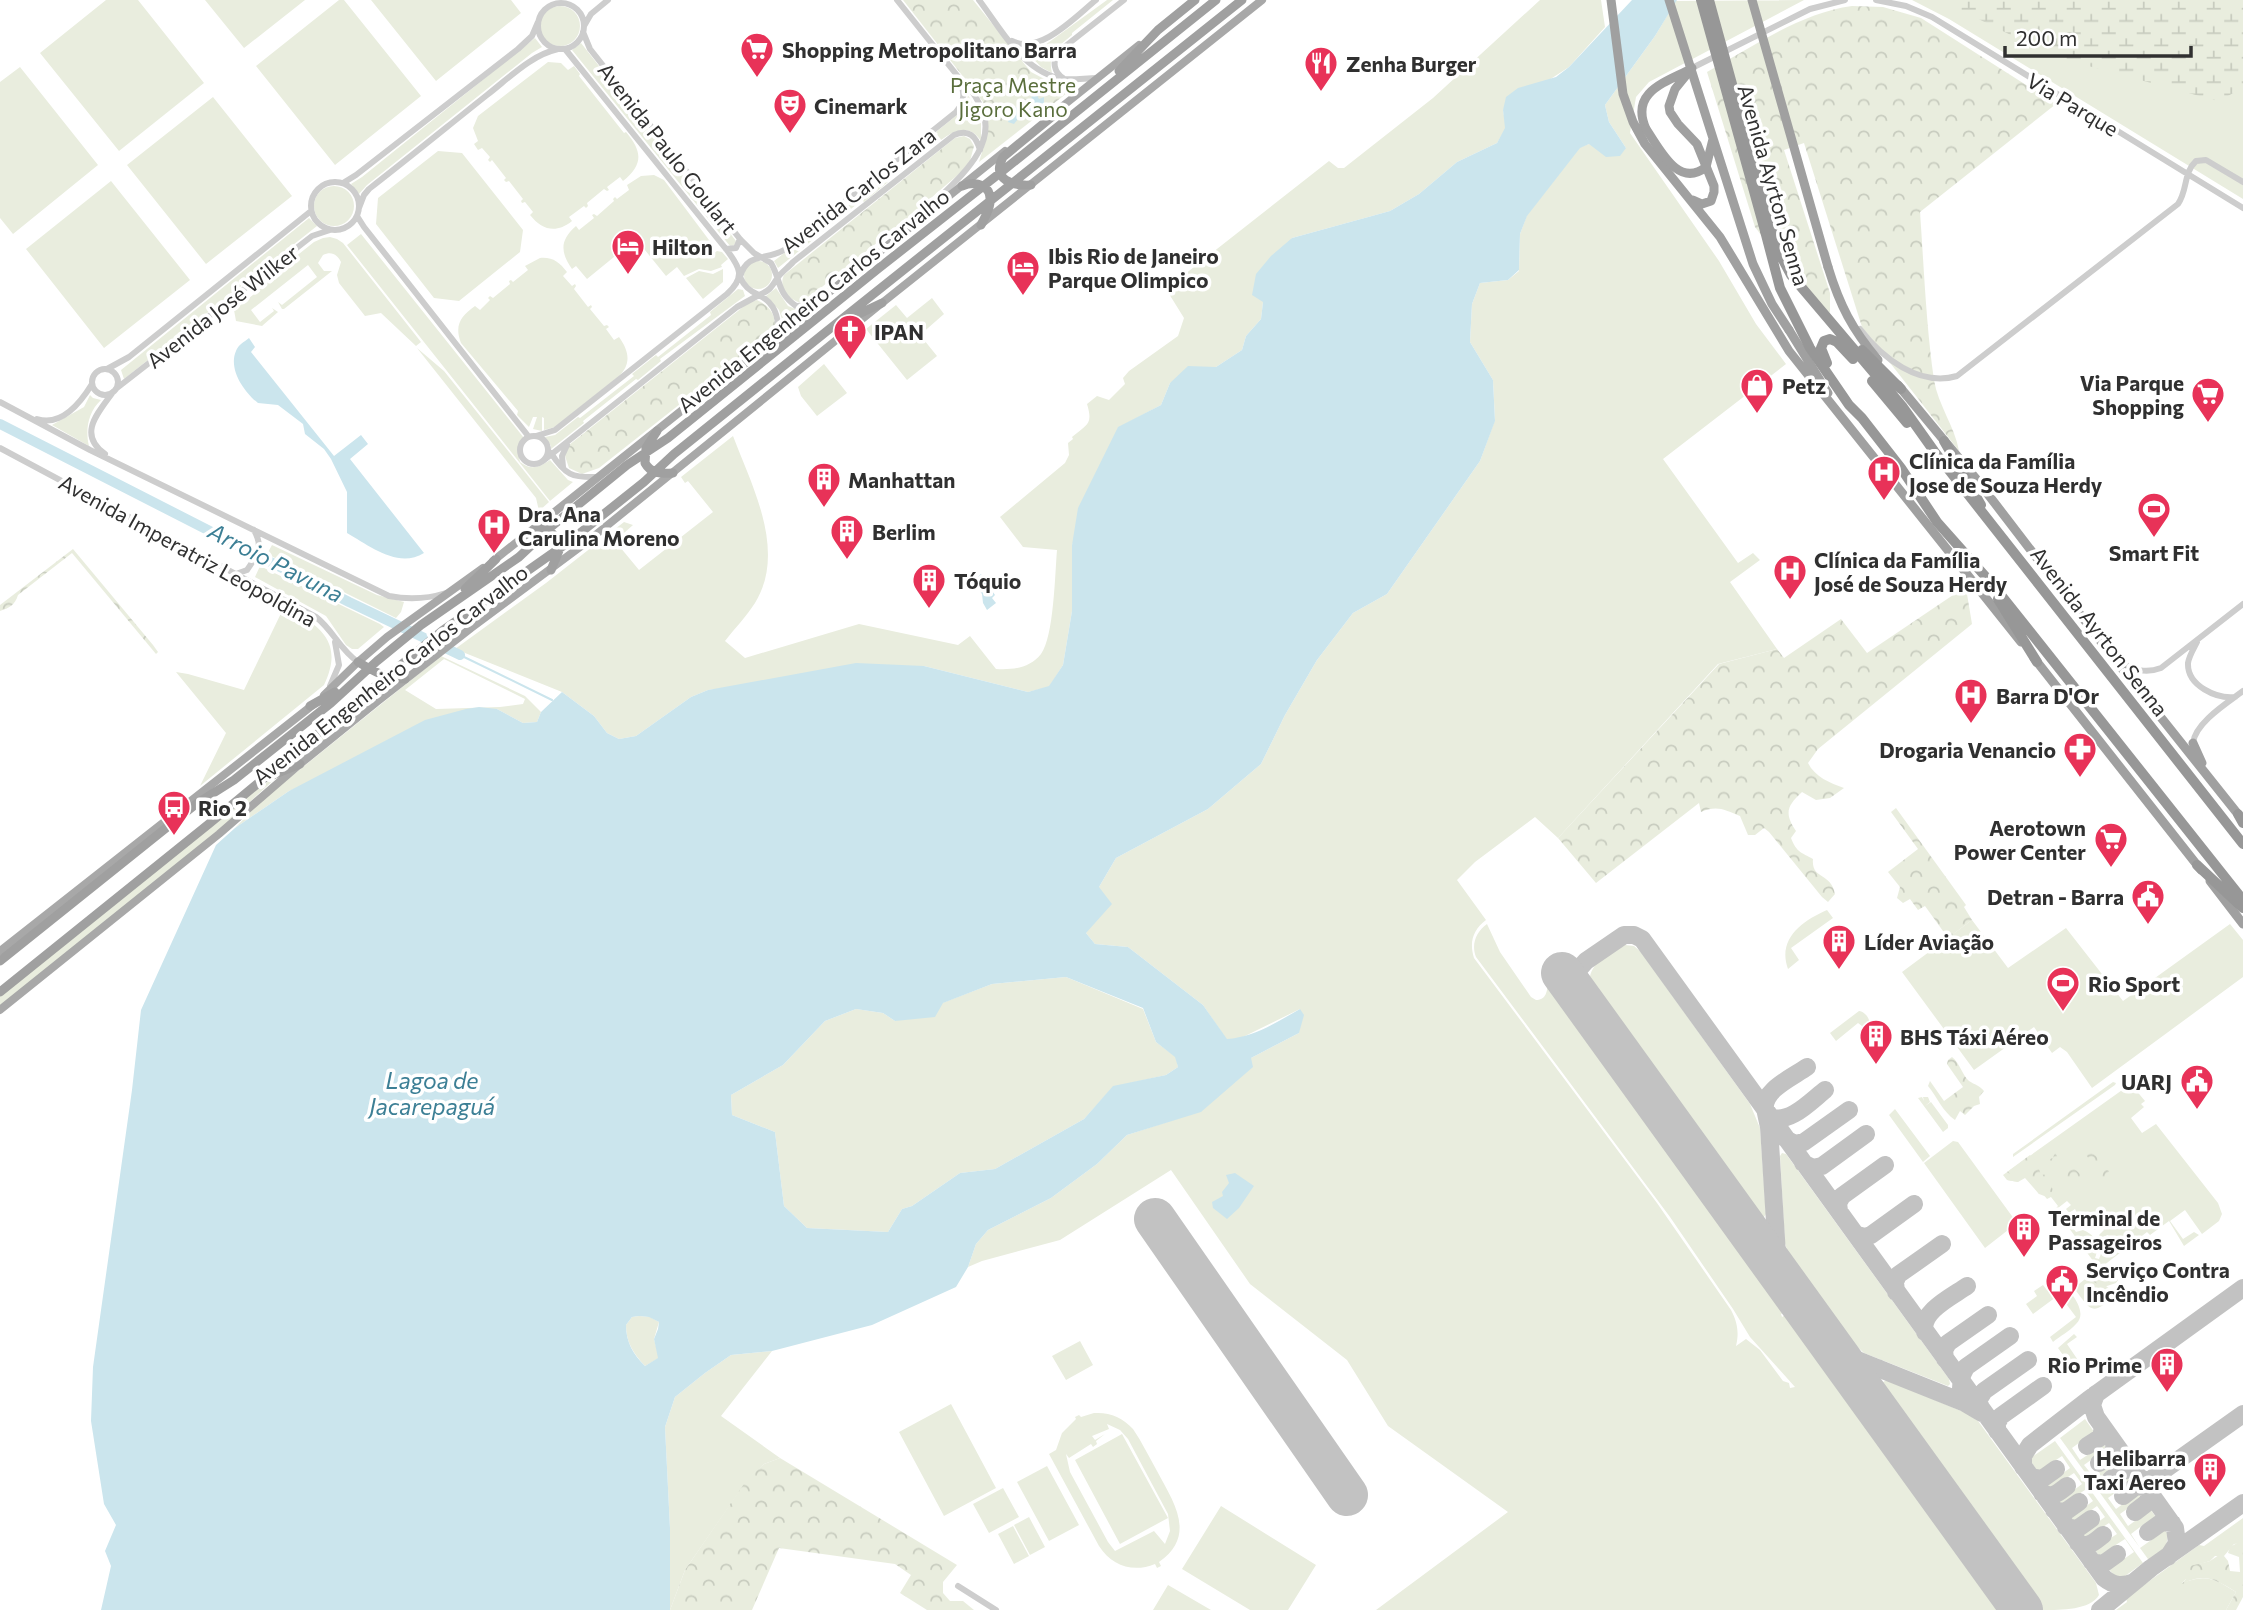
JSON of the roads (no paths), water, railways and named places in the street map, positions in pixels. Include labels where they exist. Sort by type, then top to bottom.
[{"type":"highway","name":"Avenida Engenheiro Carlos Carvalho","points":[[1158,30],[1195,0]]},
{"type":"highway","name":"Avenida Engenheiro Carlos Carvalho","points":[[0,961],[196,804],[234,780],[331,703],[368,668],[421,625],[509,564],[627,465],[668,438],[1216,0]]},
{"type":"highway","name":"Avenida Engenheiro Carlos Carvalho","points":[[0,992],[439,633],[560,548],[1242,0]]},
{"type":"highway","points":[[1611,0],[1626,105],[1637,131],[1720,237],[1789,351],[2243,924]]},
{"type":"highway","points":[[1669,0],[1753,264],[1772,304],[1838,410]]},
{"type":"highway","name":"Avenida Ayrton Senna","points":[[1701,0],[1769,230],[1791,275],[1902,406],[1934,452],[2243,844]]},
{"type":"highway","name":"Avenida Ayrton Senna","points":[[1709,0],[1769,230],[1780,288],[1797,324],[1849,405],[1900,468],[1937,522],[1993,585],[2243,900]]},
{"type":"highway","name":"Avenida Ayrton Senna","points":[[1752,0],[1828,267],[1851,326],[1977,480],[2241,819]]},
{"type":"highway","points":[[1099,93],[1158,30]]},
{"type":"highway","points":[[1683,192],[1702,204],[1710,201],[1714,192],[1712,179],[1697,144],[1670,112],[1675,89],[1692,68]]},
{"type":"highway","points":[[1692,68],[1652,90],[1645,99],[1641,109],[1646,129],[1675,168],[1689,175],[1706,167],[1713,137]]},
{"type":"highway","points":[[1031,185],[1004,180],[999,166],[1003,157],[1055,116],[1058,110]]},
{"type":"highway","points":[[962,186],[975,182],[983,187],[990,200],[981,225]]},
{"type":"highway","points":[[731,372],[757,356],[868,273],[879,268]]},
{"type":"highway","points":[[827,331],[882,303]]},
{"type":"highway","points":[[1828,321],[1901,389]]},
{"type":"highway","points":[[1862,418],[1821,353],[1821,345],[1826,340],[1834,340],[1841,345],[1934,452]]},
{"type":"highway","points":[[657,431],[644,454],[645,463],[655,473],[673,473]]},
{"type":"highway","points":[[1944,441],[1972,486],[1989,521]]},
{"type":"highway","points":[[527,534],[538,527],[548,530],[556,538],[560,548],[551,570]]},
{"type":"highway","points":[[450,604],[496,559]]},
{"type":"highway","points":[[1993,585],[2001,605],[2037,662]]},
{"type":"highway","points":[[358,662],[386,676],[405,679]]},
{"type":"highway","points":[[310,706],[355,681]]},
{"type":"highway","points":[[2193,743],[2209,777]]},
{"type":"highway","points":[[258,781],[300,764]]},
{"type":"highway","points":[[2197,865],[2243,908]]},
{"type":"main road","name":"Avenida Engenheiro Carlos Carvalho","points":[[0,1010],[209,842],[405,679],[551,570],[1262,0]]},
{"type":"main road","name":"Avenida Engenheiro Carlos Carvalho","points":[[0,951],[327,693],[387,637],[496,559],[1158,30]]},
{"type":"street","points":[[343,183],[518,49],[532,36],[544,10],[549,6],[574,0]]},
{"type":"street","points":[[359,208],[353,190],[343,183],[331,182],[317,190],[311,211],[318,223],[330,230],[346,228],[357,216],[364,195],[369,189],[533,60],[547,52],[576,43],[591,14],[608,0]]},
{"type":"street","points":[[897,0],[966,84],[985,117],[986,135],[980,150],[966,169],[918,220]]},
{"type":"street","points":[[979,0],[1023,56],[1038,70],[1065,79],[1098,77]]},
{"type":"street","points":[[1010,40],[1023,45],[1040,42],[1096,0]]},
{"type":"street","points":[[1065,79],[1055,68],[1058,52],[1124,0]]},
{"type":"street","points":[[1692,68],[1810,9],[1846,0]]},
{"type":"street","name":"Via Parque","points":[[1876,0],[1906,6],[1923,13],[2243,208]]},
{"type":"street","points":[[563,3],[578,10],[583,29]]},
{"type":"street","points":[[538,22],[537,28],[542,40],[562,49]]},
{"type":"street","name":"Avenida Paulo Goulart","points":[[583,29],[590,49],[740,239],[762,258]]},
{"type":"street","name":"Avenida Paulo Goulart","points":[[562,49],[726,249],[737,265],[740,277]]},
{"type":"street","name":"Avenida Carlos Zara","points":[[762,258],[784,250],[951,117],[963,102],[964,93],[960,79]]},
{"type":"street","name":"Avenida Carlos Zara","points":[[777,278],[793,262],[954,135],[969,133],[977,141],[980,150]]},
{"type":"street","points":[[1844,309],[1873,345],[1902,366],[1933,379],[1957,376],[2178,204],[2183,198],[2187,173],[2192,164],[2206,160],[2243,182]]},
{"type":"street","points":[[2192,164],[2195,178]]},
{"type":"street","points":[[2176,166],[2186,186]]},
{"type":"street","name":"Avenida José Wilker","points":[[107,369],[129,357],[311,211]]},
{"type":"street","points":[[357,216],[533,437],[544,440],[564,469],[576,477],[598,477]]},
{"type":"street","name":"Avenida José Wilker","points":[[114,462],[95,446],[90,434],[96,416],[115,390],[312,236],[330,230]]},
{"type":"street","points":[[726,249],[736,248],[740,239]]},
{"type":"street","points":[[777,278],[772,288],[737,307],[571,439],[550,451],[543,461],[531,463],[522,455],[523,443],[555,430],[727,294],[736,286],[747,263],[755,258],[771,263],[777,278],[781,291],[792,304],[813,305]]},
{"type":"street","points":[[740,277],[749,290],[764,297],[776,310],[779,333]]},
{"type":"street","points":[[16,412],[44,421],[51,420],[78,405],[96,373],[107,369],[117,376],[115,390],[105,395],[98,393],[92,384]]},
{"type":"street","name":"Avenida Imperatriz Leopoldina","points":[[0,402],[114,462],[389,596],[408,599],[448,592]]},
{"type":"street","points":[[564,469],[562,456],[571,439]]},
{"type":"street","name":"Avenida Imperatriz Leopoldina","points":[[0,447],[316,617],[326,625],[347,654],[358,662]]},
{"type":"street","points":[[236,574],[247,570],[259,549],[260,541],[254,530]]},
{"type":"street","points":[[2112,656],[2127,666],[2144,672],[2156,670],[2243,604]]},
{"type":"street","name":"Avenida Imperatriz Leopoldina","points":[[327,693],[339,665],[334,637]]},
{"type":"street","points":[[2198,640],[2189,659],[2193,678],[2214,695],[2235,697]]},
{"type":"street","points":[[2193,743],[2201,725],[2243,691]]},
{"type":"street","points":[[958,1587],[996,1610]]},
{"type":"water","name":"Lagoa de Jacarepaguá","points":[[1632,0],[1677,0],[1655,36],[1605,105],[1609,122],[1626,148],[1620,156],[1606,157],[1589,144],[1580,148],[1527,216],[1520,234],[1519,270],[1508,280],[1480,283],[1472,304],[1470,342],[1493,380],[1495,421],[1480,461],[1387,594],[1353,613],[1317,660],[1261,764],[1208,809],[1116,858],[1099,887],[1112,904],[1086,933],[1095,944],[1128,947],[1203,1005],[1227,1039],[1256,1032],[1300,1009],[1304,1015],[1299,1033],[1251,1058],[1253,1067],[1201,1112],[1127,1135],[1097,1164],[1051,1198],[988,1230],[976,1244],[968,1267],[956,1287],[872,1325],[772,1351],[731,1355],[675,1397],[665,1427],[670,1528],[670,1610],[101,1610],[111,1566],[105,1551],[116,1525],[104,1504],[91,1421],[93,1367],[141,1010],[216,845],[235,828],[289,791],[425,720],[466,709],[497,709],[523,723],[537,722],[541,712],[562,692],[594,716],[607,733],[619,739],[636,736],[691,697],[708,690],[856,663],[924,666],[1028,692],[1049,686],[1063,665],[1072,611],[1072,545],[1078,508],[1118,427],[1161,405],[1170,383],[1188,366],[1216,367],[1242,350],[1246,336],[1261,319],[1263,302],[1252,295],[1256,274],[1271,256],[1292,238],[1390,211],[1419,194],[1457,162],[1497,143],[1505,128],[1503,110],[1506,97],[1518,88],[1556,77],[1569,67]],"holes":[[[1066,977],[1143,1008],[1156,1042],[1175,1057],[1178,1067],[1166,1075],[1113,1086],[1084,1119],[995,1169],[960,1173],[912,1206],[902,1209],[888,1232],[807,1228],[784,1206],[775,1132],[732,1115],[731,1095],[783,1065],[825,1021],[856,1009],[883,1013],[895,1021],[935,1017],[943,1003],[992,984]],[[639,1316],[659,1322],[654,1339],[658,1358],[645,1366],[631,1347],[626,1331],[626,1325],[632,1317]]]},
{"type":"water","points":[[1032,95],[1037,95],[1039,99],[1044,97],[1044,107],[1018,119],[1014,124],[1008,122],[1010,108],[1022,107],[1031,101]]},
{"type":"water","points":[[249,338],[255,347],[251,352],[334,456],[361,435],[368,444],[350,459],[424,553],[414,557],[394,557],[347,533],[347,492],[324,449],[305,434],[303,424],[278,405],[258,403],[239,380],[234,358],[238,347]]},
{"type":"water","points":[[981,574],[995,595],[992,598],[996,603],[987,610],[982,594],[973,581]]},
{"type":"water","points":[[1235,1173],[1254,1186],[1239,1208],[1227,1219],[1213,1208],[1212,1202],[1223,1196],[1222,1192],[1229,1183],[1226,1175]]},
{"type":"waterway","name":"Arroio Pavuna","points":[[0,424],[349,602],[460,655]]},
{"type":"waterway","name":"Arroio Pavuna","points":[[460,655],[552,700]]},
{"type":"place","name":"Shopping Metropolitano Barra","points":[[757,79]]},
{"type":"place","name":"Zenha Burger","points":[[1321,93]]},
{"type":"place","name":"Cinemark","points":[[790,135]]},
{"type":"place","name":"Hilton","points":[[628,276]]},
{"type":"place","name":"Ibis Rio de Janeiro Parque Olimpico","points":[[1023,297]]},
{"type":"place","name":"IPAN","points":[[850,361]]},
{"type":"place","name":"Petz","points":[[1757,415]]},
{"type":"place","name":"Via Parque Shopping","points":[[2208,424]]},
{"type":"place","name":"Clínica da Família Jose de Souza Herdy","points":[[1884,502]]},
{"type":"place","name":"Manhattan","points":[[824,509]]},
{"type":"place","name":"Smart Fit","points":[[2154,539]]},
{"type":"place","name":"Dra. Ana Carulina Moreno","points":[[494,555]]},
{"type":"place","name":"Berlim","points":[[847,561]]},
{"type":"place","name":"Clínica da Família José de Souza Herdy","points":[[1790,601]]},
{"type":"place","name":"Tóquio","points":[[929,610]]},
{"type":"place","name":"Barra D'Or","points":[[1971,725]]},
{"type":"place","name":"Drogaria Venancio","points":[[2080,779]]},
{"type":"place","name":"Rio 2","points":[[174,837]]},
{"type":"place","name":"Aerotown Power Center","points":[[2111,869]]},
{"type":"place","name":"Detran - Barra","points":[[2148,926]]},
{"type":"place","name":"Líder Aviação","points":[[1839,971]]},
{"type":"place","name":"Rio Sport","points":[[2063,1013]]},
{"type":"place","name":"BHS Táxi Aéreo","points":[[1876,1066]]},
{"type":"place","name":"UARJ","points":[[2197,1111]]},
{"type":"place","name":"Terminal de Passageiros","points":[[2024,1259]]},
{"type":"place","name":"Serviço Contra Incêndio","points":[[2062,1311]]},
{"type":"place","name":"Rio Prime","points":[[2167,1394]]},
{"type":"place","name":"Helibarra Taxi Aereo","points":[[2210,1499]]},
{"type":"park label","name":"Praça Mestre Jigoro Kano","points":[[1013,96]]}]
